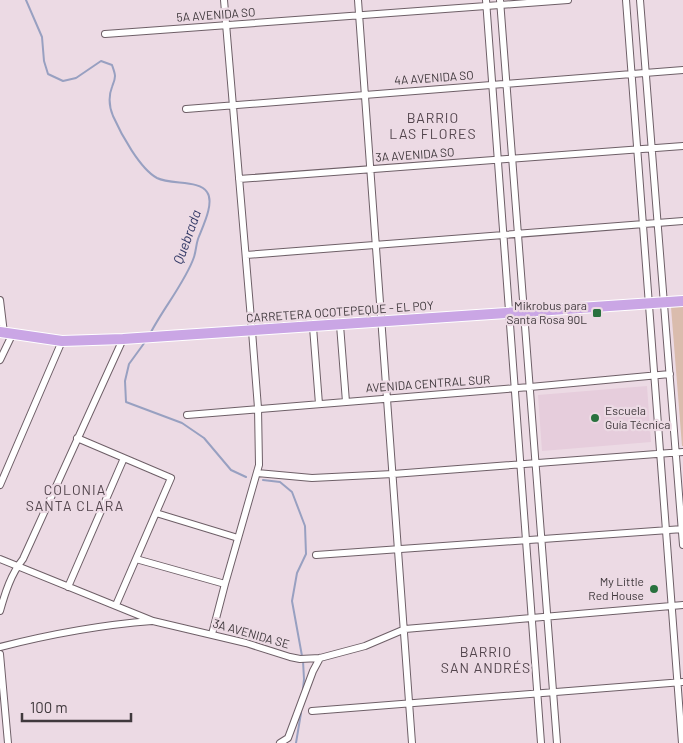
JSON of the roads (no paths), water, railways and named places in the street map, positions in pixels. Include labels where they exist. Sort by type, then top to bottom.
[{"type":"main road","name":"CARRETERA OCOTEPEQUE - EL POY","points":[[5,333],[62,341],[136,339],[683,301]]},
{"type":"street","points":[[212,634],[259,465],[258,408],[224,0]]},
{"type":"street","points":[[358,0],[412,743]]},
{"type":"street","name":"5A AVENIDA SO","points":[[105,34],[359,16],[486,3],[568,0]]},
{"type":"street","points":[[626,0],[671,606],[680,682],[682,743]]},
{"type":"street","points":[[640,0],[670,374],[679,453],[683,545]]},
{"type":"street","points":[[500,2],[556,743]]},
{"type":"street","points":[[486,3],[541,743]]},
{"type":"street","name":"4A AVENIDA SO","points":[[186,109],[683,70]]},
{"type":"street","name":"3A AVENIDA SO","points":[[239,179],[683,146]]},
{"type":"street","points":[[246,255],[683,221]]},
{"type":"street","points":[[0,300],[5,333],[1,356]]},
{"type":"street","points":[[340,325],[346,402]]},
{"type":"street","points":[[313,327],[319,404]]},
{"type":"street","points":[[0,611],[5,591],[17,566],[23,559],[123,339]]},
{"type":"street","points":[[0,485],[62,341]]},
{"type":"street","name":"AVENIDA CENTRAL SUR","points":[[187,415],[514,389],[670,374]]},
{"type":"street","points":[[77,438],[171,478],[116,605]]},
{"type":"street","points":[[257,473],[312,478],[393,474],[679,453]]},
{"type":"street","points":[[68,587],[124,458]]},
{"type":"street","points":[[156,513],[238,538]]},
{"type":"street","points":[[316,555],[682,529]]},
{"type":"street","points":[[136,558],[225,584]]},
{"type":"street","name":"3A AVENIDA SE","points":[[0,559],[153,621],[212,634],[290,658],[320,658],[365,646],[405,629],[683,605]]},
{"type":"street","points":[[0,647],[49,634],[110,624],[153,621]]},
{"type":"street","points":[[0,654],[8,743]]},
{"type":"street","points":[[280,743],[288,738],[313,671],[320,658]]},
{"type":"street","points":[[312,711],[680,682]]},
{"type":"waterway","name":"Quebrada","points":[[26,0],[42,37],[44,61],[48,74],[63,81],[76,78],[101,61],[112,65],[115,76],[110,94],[111,109],[121,132],[138,159],[157,178],[198,186],[203,188],[209,197],[209,209],[198,239],[195,255],[180,286],[150,334]]},
{"type":"waterway","name":"Quebrada","points":[[145,342],[129,364],[125,381],[126,402],[182,423],[204,438],[231,470],[246,477]]},
{"type":"waterway","points":[[263,480],[280,482],[292,492],[305,526],[306,554],[297,573],[292,601],[302,656]]},
{"type":"waterway","points":[[303,661],[303,689]]},
{"type":"waterway","points":[[296,743],[301,713]]},
{"type":"place","name":"Mikrobus para Santa Rosa 90L","points":[[597,313]]},
{"type":"place","name":"Escuela Guía Técnica","points":[[595,418]]},
{"type":"place","name":"My Little Red House","points":[[654,589]]},
{"type":"district","name":"BARRIO LAS FLORES","points":[[433,126]]},
{"type":"district","name":"COLONIA SANTA CLARA","points":[[75,498]]},
{"type":"district","name":"BARRIO SAN ANDRÉS","points":[[486,660]]}]
